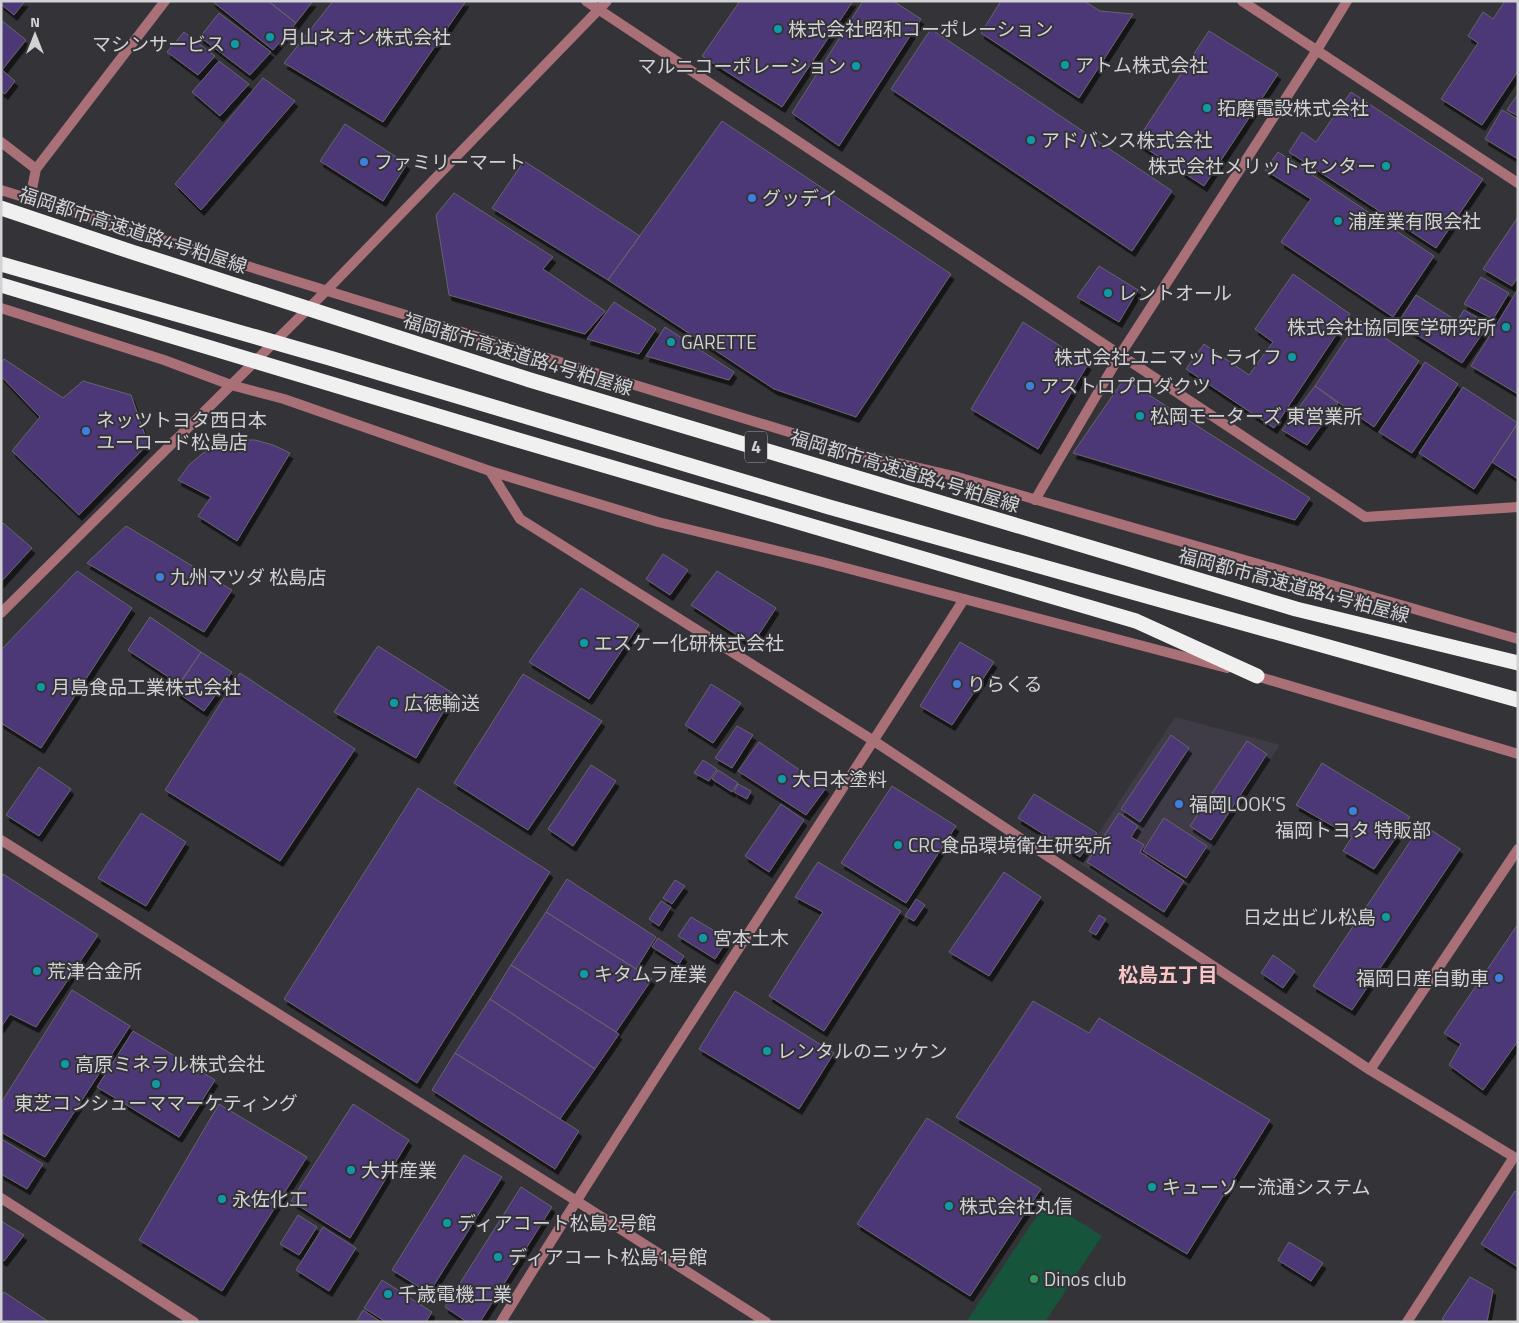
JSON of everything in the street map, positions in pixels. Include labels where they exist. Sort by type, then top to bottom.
[{"type":"highway","name":"福岡都市高速道路4号粕屋線","points":[[1,208],[132,252],[539,382],[1296,609],[1518,663]]},
{"type":"highway","name":"4","points":[[1,264],[333,359],[838,509],[1518,700]]},
{"type":"highway","points":[[1,285],[511,438],[1136,621],[1257,676]]},
{"type":"street","points":[[30,199],[36,169],[165,1]]},
{"type":"street","points":[[586,1],[1365,517],[1518,507]]},
{"type":"street","points":[[1,613],[326,291],[607,1]]},
{"type":"street","points":[[1242,1],[1518,183]]},
{"type":"street","points":[[1035,500],[1120,355],[1347,1]]},
{"type":"street","points":[[1,142],[36,169]]},
{"type":"street","points":[[1,190],[864,455],[954,476],[1518,639]]},
{"type":"street","points":[[1,308],[164,360],[231,385],[284,399],[490,472],[658,522],[964,599],[1257,676],[1518,754]]},
{"type":"street","points":[[490,472],[520,519],[874,741],[1370,1070],[1516,1158],[1406,1322]]},
{"type":"street","points":[[501,1322],[576,1200],[964,599]]},
{"type":"street","points":[[1,840],[576,1200],[766,1322]]},
{"type":"street","points":[[1370,1070],[1518,849]]},
{"type":"street","points":[[1,1198],[194,1322]]},
{"type":"shaded area","name":"福岡LOOK'S","points":[[1175,717],[1280,745],[1164,917],[1079,863]]},
{"type":"green space","name":"Dinos club","points":[[1047,1201],[1102,1236],[1045,1322],[966,1322]]},
{"type":"building","points":[[1,1],[25,1],[14,15],[1,4]]},
{"type":"building","name":"月山ネオン株式会社","points":[[212,1],[268,1],[296,23],[273,50]]},
{"type":"building","points":[[268,1],[313,1],[296,23]]},
{"type":"building","points":[[333,1],[466,1],[383,122],[284,63]]},
{"type":"building","name":"株式会社昭和コーポレーション","points":[[740,1],[853,1],[782,107],[702,56]]},
{"type":"building","name":"マルニコーポレーション","points":[[863,1],[893,1],[921,19],[839,146],[792,113]]},
{"type":"building","name":"アトム株式会社","points":[[1001,1],[1084,1],[1100,11],[1133,14],[1079,98],[981,33]]},
{"type":"building","points":[[1505,1],[1518,1],[1518,71],[1482,125],[1441,99],[1478,43],[1468,36],[1483,12],[1493,19]]},
{"type":"building","name":"マシンサービス","points":[[219,13],[271,52],[250,75],[200,37]]},
{"type":"building","points":[[1,20],[26,40],[2,70],[15,81],[5,94],[1,91]]},
{"type":"building","name":"アドバンス株式会社","points":[[931,29],[1172,191],[1132,251],[891,89]]},
{"type":"building","name":"拓磨電設株式会社","points":[[1209,31],[1278,74],[1204,186],[1136,142]]},
{"type":"building","points":[[184,32],[215,56],[198,75],[167,52]]},
{"type":"building","points":[[219,61],[249,84],[220,116],[192,92]]},
{"type":"building","points":[[263,78],[295,101],[201,210],[175,184]]},
{"type":"building","name":"株式会社メリットセンター","points":[[1351,92],[1483,179],[1436,248],[1289,152],[1302,132],[1316,142]]},
{"type":"building","points":[[1518,94],[1518,116],[1507,110]]},
{"type":"building","points":[[1502,110],[1518,119],[1518,159],[1485,139]]},
{"type":"building","name":"グッデイ","points":[[722,121],[951,274],[856,417],[774,389],[608,280]]},
{"type":"building","name":"ファミリーマート","points":[[345,124],[407,164],[383,201],[320,161]]},
{"type":"building","name":"浦産業有限会社","points":[[1278,152],[1434,256],[1393,317],[1281,242],[1311,199],[1265,170]]},
{"type":"building","points":[[524,161],[640,236],[608,280],[492,208]]},
{"type":"building","points":[[454,193],[553,257],[543,269],[605,311],[585,334],[449,295],[436,215]]},
{"type":"building","points":[[1518,217],[1518,277],[1512,286],[1483,269]]},
{"type":"building","name":"レントオール","points":[[1099,266],[1138,290],[1119,322],[1077,297]]},
{"type":"building","name":"株式会社ユニマットライフ","points":[[1293,274],[1350,314],[1274,428],[1186,369],[1204,344],[1249,375],[1273,342],[1255,329]]},
{"type":"building","points":[[1481,277],[1509,293],[1493,319],[1464,304]]},
{"type":"building","name":"株式会社協同医学研究所","points":[[1518,289],[1518,394],[1471,366]]},
{"type":"building","points":[[1416,295],[1457,321],[1464,310],[1489,324],[1462,363],[1398,323]]},
{"type":"building","points":[[614,302],[656,329],[639,354],[587,339]]},
{"type":"building","points":[[1359,320],[1419,361],[1374,427],[1315,386]]},
{"type":"building","name":"アストロプロダクツ","points":[[1023,322],[1088,364],[1038,449],[971,409]]},
{"type":"building","name":"GARETTE","points":[[665,327],[734,372],[729,380],[646,356]]},
{"type":"building","name":"ネッツトヨタ西日本 ユーロード松島店","points":[[4,359],[63,398],[83,381],[131,395],[148,444],[79,515],[12,451],[40,417],[1,376],[1,363]]},
{"type":"building","points":[[1425,362],[1458,384],[1412,453],[1379,432]]},
{"type":"building","name":"松岡モーターズ 東営業所","points":[[1124,379],[1310,498],[1295,520],[1073,453]]},
{"type":"building","points":[[1315,386],[1338,403],[1307,445],[1282,430]]},
{"type":"building","points":[[1463,387],[1518,423],[1474,489],[1419,453]]},
{"type":"building","points":[[1518,423],[1518,479],[1492,462]]},
{"type":"building","name":"九州マツダ 松島店","points":[[235,440],[255,440],[273,445],[290,453],[237,541],[198,516],[211,497],[178,480],[189,465],[202,454],[217,444]]},
{"type":"building","points":[[3,523],[32,548],[1,582],[1,525]]},
{"type":"building","name":"九州マツダ 松島店","points":[[126,526],[232,590],[204,632],[87,563]]},
{"type":"building","points":[[663,554],[688,570],[670,595],[646,579]]},
{"type":"building","name":"月島食品工業株式会社","points":[[77,571],[132,608],[41,748],[1,723],[1,650]]},
{"type":"building","points":[[717,571],[776,608],[752,645],[691,605]]},
{"type":"building","name":"エスケー化研株式会社","points":[[581,588],[639,625],[589,699],[529,662]]},
{"type":"building","points":[[150,617],[201,652],[179,684],[128,650]]},
{"type":"building","name":"りらくる","points":[[960,642],[994,662],[952,725],[920,706]]},
{"type":"building","name":"広徳輸送","points":[[378,646],[454,694],[416,758],[334,712]]},
{"type":"building","points":[[201,652],[232,672],[204,711],[175,691]]},
{"type":"building","points":[[240,673],[355,749],[280,861],[165,790]]},
{"type":"building","points":[[523,674],[602,721],[528,830],[454,783]]},
{"type":"building","points":[[711,684],[741,703],[713,743],[685,725]]},
{"type":"building","points":[[737,726],[753,735],[732,768],[715,758]]},
{"type":"building","points":[[1171,735],[1189,748],[1140,822],[1121,809]]},
{"type":"building","points":[[1247,741],[1267,754],[1211,840],[1190,826]]},
{"type":"building","name":"大日本塗料","points":[[759,742],[826,788],[806,815],[738,771]]},
{"type":"building","points":[[703,760],[717,769],[709,781],[694,773]]},
{"type":"building","name":"福岡トヨタ 特販部","points":[[1322,763],[1410,817],[1374,869],[1343,851],[1352,837],[1296,805]]},
{"type":"building","points":[[591,765],[616,781],[573,846],[548,829]]},
{"type":"building","points":[[39,767],[71,789],[39,836],[6,815]]},
{"type":"building","points":[[718,770],[738,783],[732,792],[712,779]]},
{"type":"building","points":[[738,784],[751,791],[747,799],[734,792]]},
{"type":"building","name":"CRC食品環境衛生研究所","points":[[892,786],[956,826],[906,903],[841,863]]},
{"type":"building","points":[[418,788],[550,872],[417,1083],[284,999]]},
{"type":"building","points":[[1034,794],[1097,833],[1080,857],[1018,818]]},
{"type":"building","points":[[781,804],[804,820],[769,872],[745,856]]},
{"type":"building","points":[[141,813],[186,842],[146,906],[98,878]]},
{"type":"building","points":[[1119,813],[1138,826],[1131,837],[1144,845],[1140,852],[1184,881],[1164,912],[1087,862]]},
{"type":"building","points":[[1164,818],[1207,846],[1186,878],[1143,851]]},
{"type":"building","name":"日之出ビル松島","points":[[1422,824],[1460,849],[1352,1010],[1313,986]]},
{"type":"building","points":[[818,862],[901,911],[824,1031],[769,996],[823,912],[795,897]]},
{"type":"building","points":[[1004,872],[1041,897],[989,976],[949,952]]},
{"type":"building","name":"荒津合金所","points":[[3,874],[98,935],[36,1027],[10,1014],[1,1027],[1,877]]},
{"type":"building","points":[[567,879],[656,937],[636,969],[546,912]]},
{"type":"building","points":[[675,880],[685,886],[672,904],[663,898]]},
{"type":"building","points":[[916,899],[925,905],[914,921],[905,916]]},
{"type":"building","points":[[661,901],[671,907],[659,926],[649,919]]},
{"type":"building","name":"キタムラ産業","points":[[546,912],[652,979],[616,1032],[511,965]]},
{"type":"building","points":[[1099,915],[1106,919],[1096,935],[1089,931]]},
{"type":"building","name":"宮本土木","points":[[691,917],[728,939],[715,959],[678,936]]},
{"type":"building","name":"福岡日産自動車","points":[[1518,924],[1518,1041],[1483,1090],[1449,1065],[1461,1044],[1444,1033]]},
{"type":"building","points":[[658,938],[684,956],[679,964],[652,947]]},
{"type":"building","points":[[1273,955],[1295,971],[1283,988],[1261,973]]},
{"type":"building","points":[[511,965],[619,1034],[595,1069],[490,999]]},
{"type":"building","name":"高原ミネラル株式会社","points":[[72,990],[130,1026],[45,1157],[1,1132],[1,1103]]},
{"type":"building","name":"レンタルのニッケン","points":[[735,991],[834,1053],[799,1109],[699,1049]]},
{"type":"building","points":[[490,999],[595,1069],[560,1119],[455,1053]]},
{"type":"building","name":"キューソー流通システム","points":[[1033,1001],[1089,1033],[1099,1018],[1270,1120],[1187,1254],[956,1117]]},
{"type":"building","name":"東芝コンシューママーケティング","points":[[133,1031],[215,1080],[179,1137],[97,1087]]},
{"type":"building","points":[[455,1053],[579,1131],[555,1169],[432,1090]]},
{"type":"building","name":"永佐化工","points":[[219,1104],[307,1157],[222,1291],[139,1240]]},
{"type":"building","name":"大井産業","points":[[353,1104],[409,1140],[350,1238],[291,1201]]},
{"type":"building","name":"株式会社丸信","points":[[927,1118],[1041,1189],[970,1296],[857,1224]]},
{"type":"building","points":[[1,1139],[43,1164],[27,1189],[1,1174]]},
{"type":"building","name":"ディアコート松島2号館","points":[[464,1155],[502,1177],[429,1293],[392,1270]]},
{"type":"building","name":"ディアコート松島1号館","points":[[521,1187],[552,1207],[480,1322],[467,1322],[445,1307]]},
{"type":"building","points":[[1515,1191],[1518,1193],[1518,1267],[1481,1244]]},
{"type":"building","points":[[298,1215],[317,1227],[299,1255],[280,1244]]},
{"type":"building","points":[[1,1221],[24,1235],[4,1261],[1,1259]]},
{"type":"building","points":[[323,1227],[356,1248],[329,1291],[296,1270]]},
{"type":"building","points":[[1289,1242],[1323,1263],[1311,1281],[1278,1260]]},
{"type":"building","points":[[1470,1277],[1493,1290],[1487,1322],[1447,1322],[1442,1319]]},
{"type":"building","name":"千歳電機工業","points":[[382,1280],[432,1312],[426,1322],[386,1322],[364,1308]]},
{"type":"building","points":[[4,1292],[49,1322],[1,1322],[1,1297]]},
{"type":"building","points":[[363,1310],[381,1322],[356,1322]]},
{"type":"place","name":"株式会社昭和コーポレーション","points":[[778,29]]},
{"type":"place","name":"月山ネオン株式会社","points":[[270,37]]},
{"type":"place","name":"マシンサービス","points":[[235,44]]},
{"type":"place","name":"アトム株式会社","points":[[1065,65]]},
{"type":"place","name":"マルニコーポレーション","points":[[856,66]]},
{"type":"place","name":"拓磨電設株式会社","points":[[1207,108]]},
{"type":"place","name":"アドバンス株式会社","points":[[1031,140]]},
{"type":"place","name":"ファミリーマート","points":[[364,162]]},
{"type":"place","name":"株式会社メリットセンター","points":[[1386,166]]},
{"type":"place","name":"グッデイ","points":[[752,198]]},
{"type":"place","name":"浦産業有限会社","points":[[1338,221]]},
{"type":"place","name":"レントオール","points":[[1108,293]]},
{"type":"place","name":"株式会社協同医学研究所","points":[[1506,327]]},
{"type":"place","name":"GARETTE","points":[[671,342]]},
{"type":"place","name":"株式会社ユニマットライフ","points":[[1292,357]]},
{"type":"place","name":"アストロプロダクツ","points":[[1030,386]]},
{"type":"place","name":"松岡モーターズ 東営業所","points":[[1140,416]]},
{"type":"place","name":"ネッツトヨタ西日本 ユーロード松島店","points":[[86,431]]},
{"type":"place","name":"九州マツダ 松島店","points":[[160,577]]},
{"type":"place","name":"エスケー化研株式会社","points":[[584,643]]},
{"type":"place","name":"りらくる","points":[[957,684]]},
{"type":"place","name":"月島食品工業株式会社","points":[[41,687]]},
{"type":"place","name":"広徳輸送","points":[[394,703]]},
{"type":"place","name":"大日本塗料","points":[[782,779]]},
{"type":"place","name":"福岡LOOK'S","points":[[1179,804]]},
{"type":"place","name":"福岡トヨタ 特販部","points":[[1353,811]]},
{"type":"place","name":"CRC食品環境衛生研究所","points":[[898,845]]},
{"type":"place","name":"日之出ビル松島","points":[[1386,917]]},
{"type":"place","name":"宮本土木","points":[[703,938]]},
{"type":"place","name":"荒津合金所","points":[[37,971]]},
{"type":"place","name":"キタムラ産業","points":[[584,974]]},
{"type":"place","name":"福岡日産自動車","points":[[1499,978]]},
{"type":"place","name":"レンタルのニッケン","points":[[767,1051]]},
{"type":"place","name":"高原ミネラル株式会社","points":[[65,1064]]},
{"type":"place","name":"東芝コンシューママーケティング","points":[[156,1084]]},
{"type":"place","name":"大井産業","points":[[351,1170]]},
{"type":"place","name":"キューソー流通システム","points":[[1152,1187]]},
{"type":"place","name":"永佐化工","points":[[222,1199]]},
{"type":"place","name":"株式会社丸信","points":[[949,1206]]},
{"type":"place","name":"ディアコート松島2号館","points":[[447,1223]]},
{"type":"place","name":"ディアコート松島1号館","points":[[498,1257]]},
{"type":"place","name":"Dinos club","points":[[1034,1279]]},
{"type":"place","name":"千歳電機工業","points":[[388,1294]]},
{"type":"district","name":"松島五丁目","points":[[1168,975]]}]
